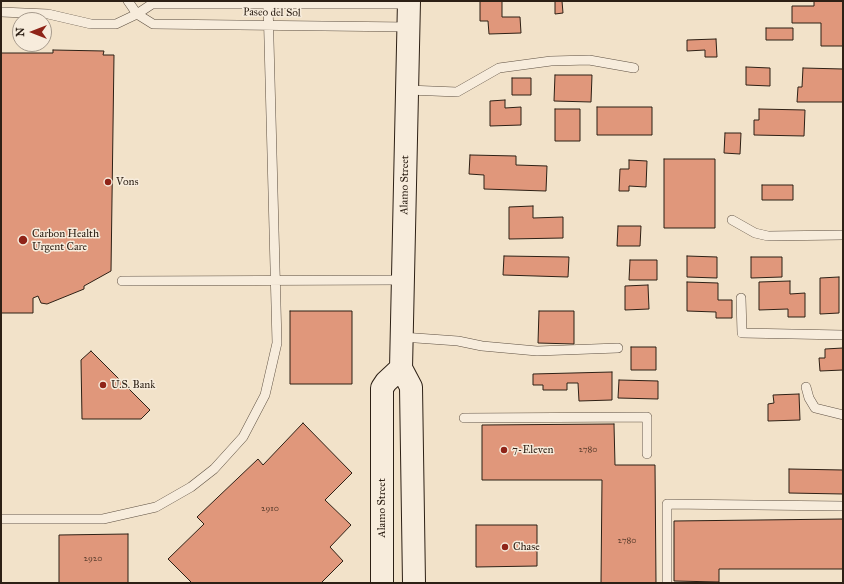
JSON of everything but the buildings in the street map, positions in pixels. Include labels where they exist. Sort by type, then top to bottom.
[{"type":"main road","name":"Alamo Street","points":[[409,2],[401,368],[411,387],[414,583]]},
{"type":"main road","name":"Alamo Street","points":[[382,583],[382,388],[386,382],[401,368]]},
{"type":"lane","name":"Paseo del Sol","points":[[128,1],[137,14],[153,24],[268,24],[409,27]]},
{"type":"lane","points":[[1,12],[48,14],[91,24],[116,24],[137,14],[144,1]]},
{"type":"lane","name":"Paseo del Sol","points":[[137,14],[152,4],[409,2]]},
{"type":"lane","points":[[1,519],[103,519],[156,507],[191,486],[214,469],[243,438],[265,395],[277,342],[268,3]]},
{"type":"lane","points":[[408,90],[457,92],[499,68],[551,61],[590,60],[634,68]]},
{"type":"lane","points":[[732,220],[755,233],[768,236],[843,235]]},
{"type":"lane","points":[[122,281],[403,280]]},
{"type":"lane","points":[[741,298],[742,333],[843,335]]},
{"type":"lane","points":[[402,337],[458,341],[482,346],[537,351],[618,348]]},
{"type":"lane","points":[[806,387],[809,398],[815,408],[843,414]]},
{"type":"lane","points":[[464,418],[647,416],[647,454]]},
{"type":"lane","points":[[667,583],[667,504],[843,506]]},
{"type":"place","name":"Vons","points":[[108,182]]},
{"type":"place","name":"Carbon Health Urgent Care","points":[[23,240]]},
{"type":"place","name":"U.S. Bank","points":[[103,385]]},
{"type":"place","name":"7-Eleven","points":[[504,450]]},
{"type":"place","name":"Chase","points":[[505,547]]}]
